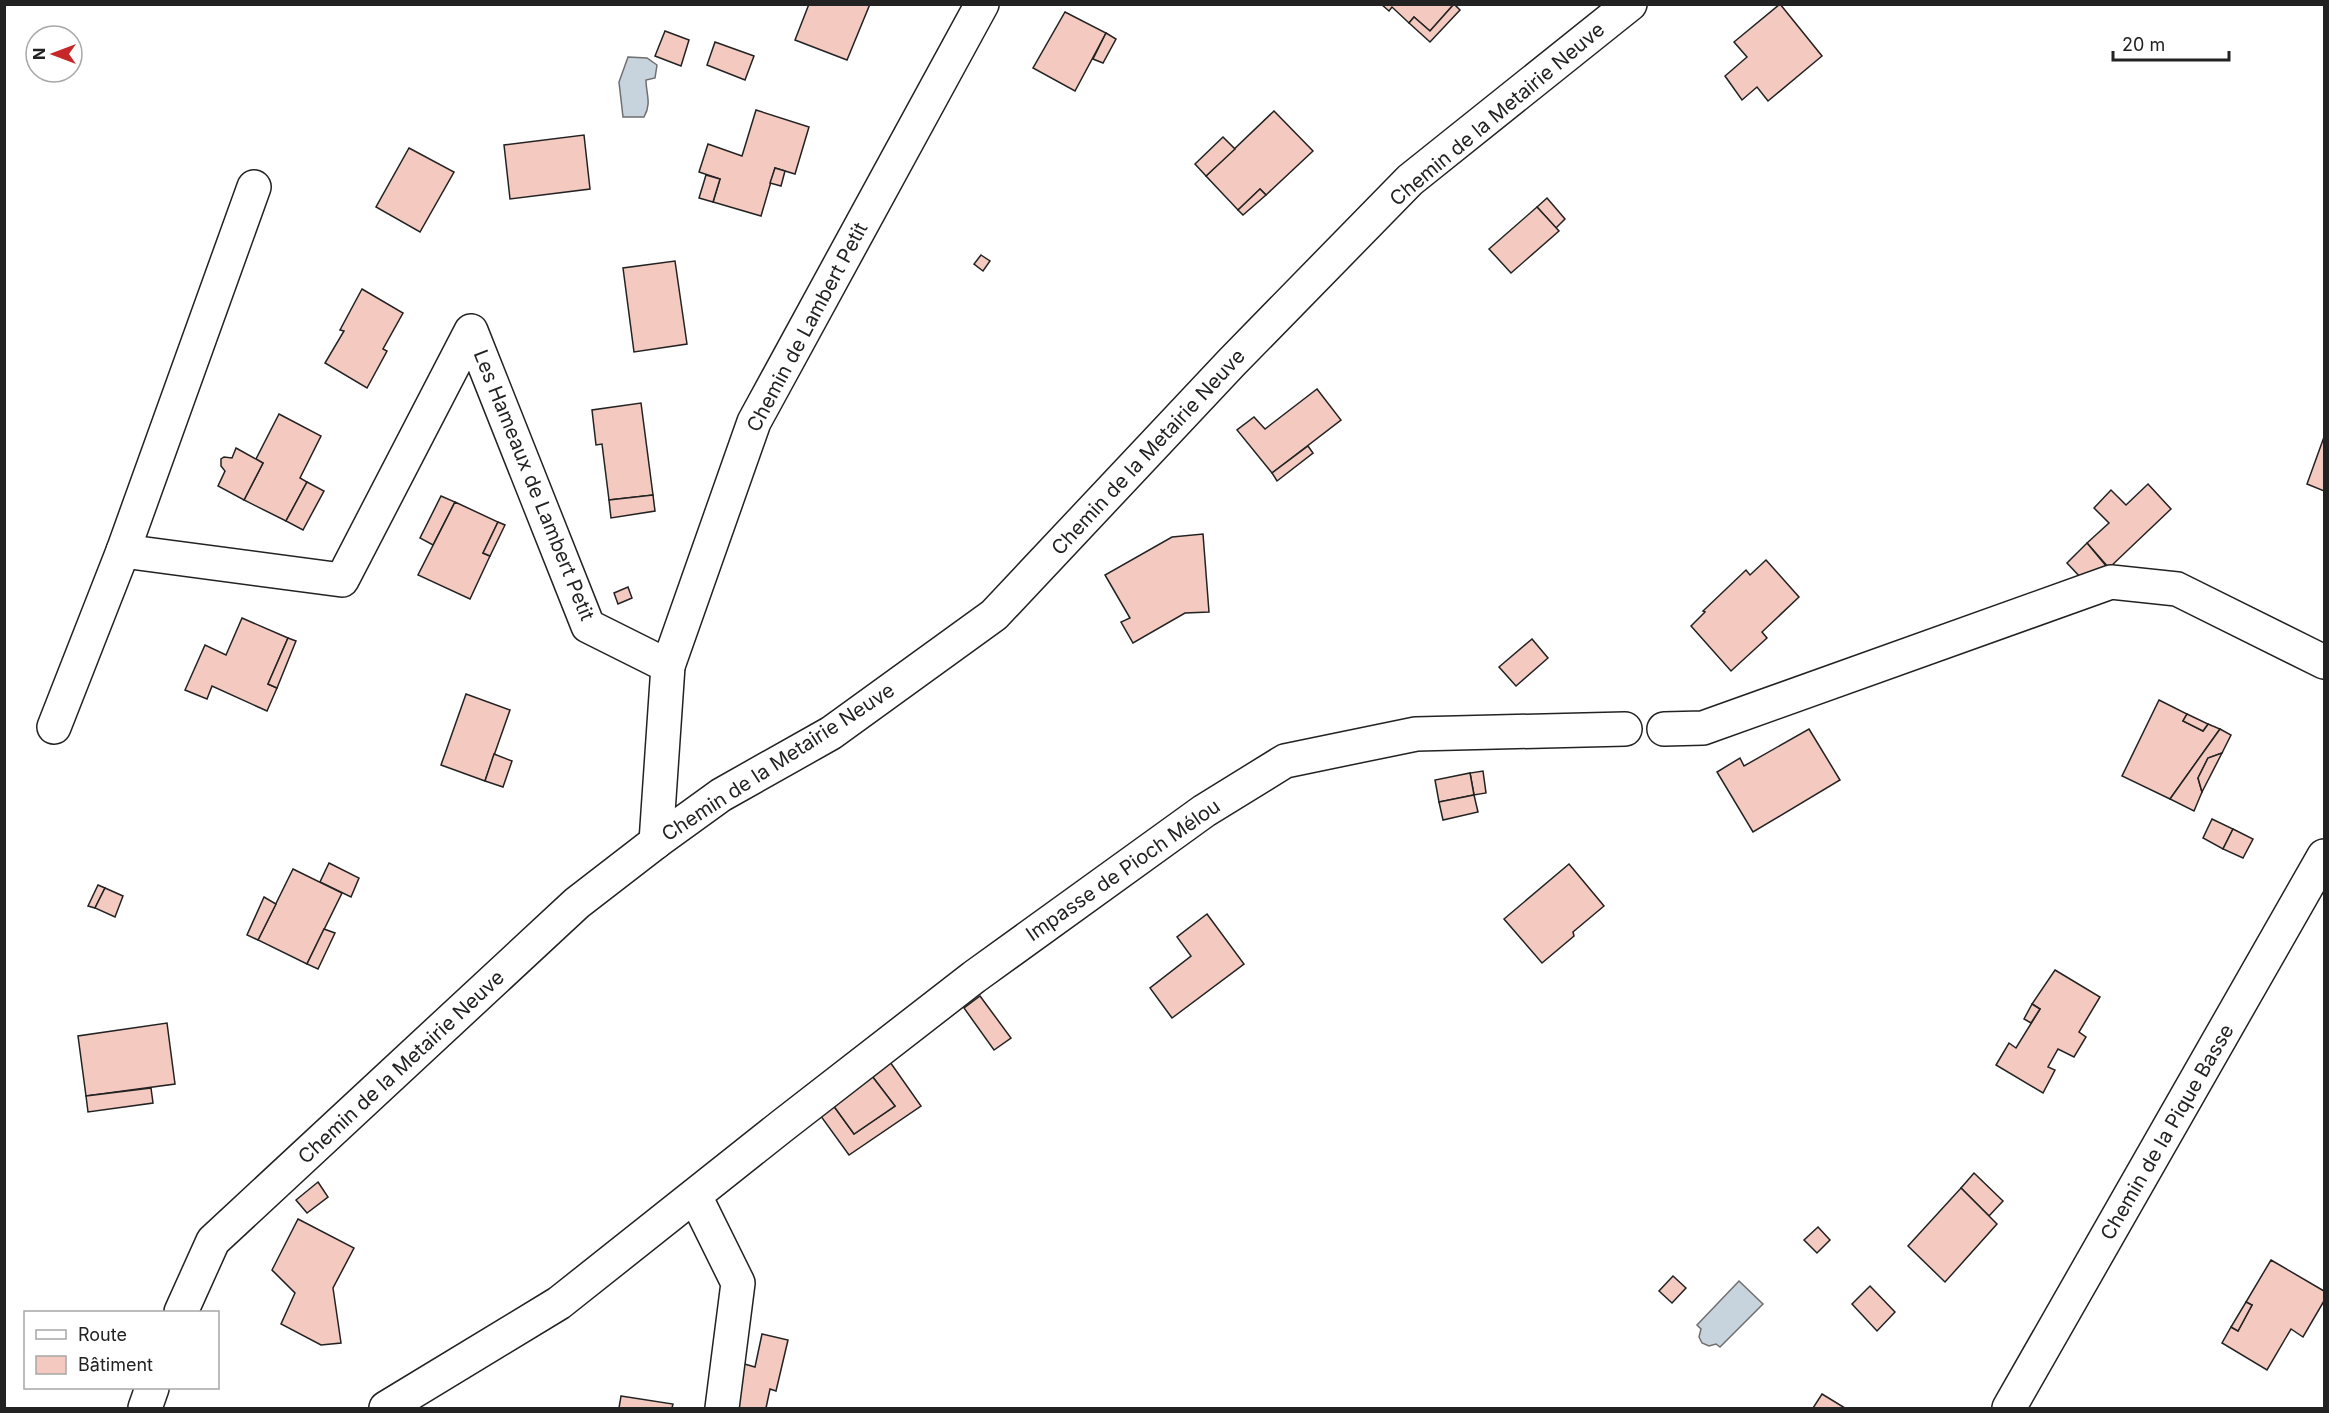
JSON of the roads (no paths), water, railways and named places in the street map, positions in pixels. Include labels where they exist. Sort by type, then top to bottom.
[{"type":"street","name":"Chemin de Lambert Petit","points":[[668,666],[754,422],[982,4]]},
{"type":"street","name":"Chemin de la Metairie Neuve","points":[[180,1311],[213,1241],[577,903],[721,795],[831,733],[994,615],[1232,362],[1410,180],[1630,4]]},
{"type":"street","points":[[54,727],[123,551],[254,187]]},
{"type":"street","name":"Les Hameaux de Lambert Petit","points":[[123,551],[342,580],[471,331],[588,626],[668,666]]},
{"type":"street","points":[[1664,729],[1703,728],[2111,582],[2177,589],[2325,662]]},
{"type":"street","points":[[656,842],[668,666]]},
{"type":"street","name":"Impasse de Pioch Mélou","points":[[386,1408],[560,1303],[791,1118],[974,977],[1204,811],[1285,761],[1416,734],[1625,729]]},
{"type":"street","name":"Chemin de la Pique Basse","points":[[2009,1408],[2325,856]]},
{"type":"street","points":[[695,1196],[738,1283],[722,1408]]},
{"type":"street","points":[[145,1408],[152,1389]]}]
